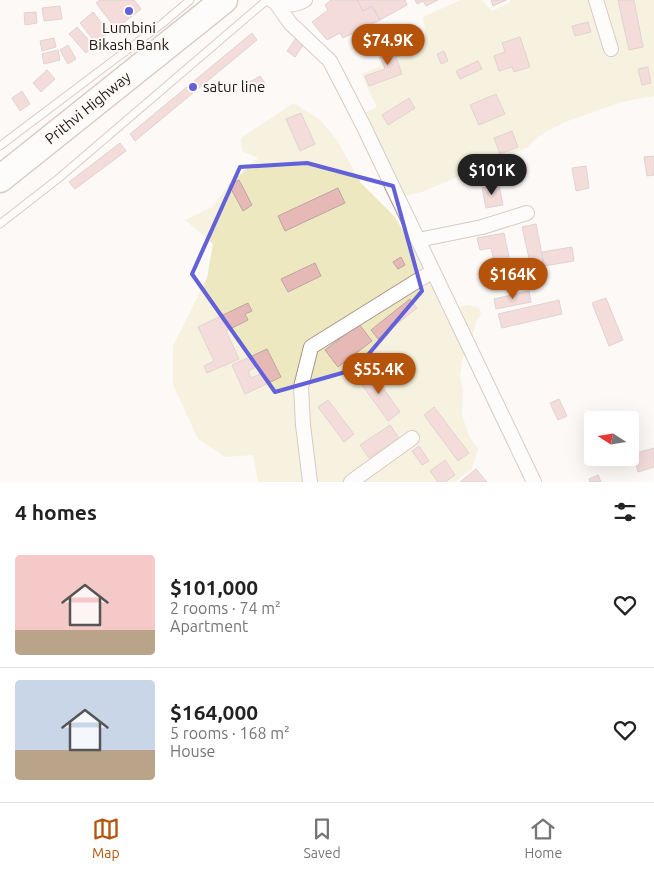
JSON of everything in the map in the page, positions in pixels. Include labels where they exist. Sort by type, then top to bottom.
[{"type":"highway","name":"Prithvi Highway","points":[[0,179],[224,0]]},
{"type":"street","points":[[271,1],[298,4],[304,0]]},
{"type":"street","points":[[596,0],[611,50]]},
{"type":"street","points":[[271,1],[290,23],[330,61],[534,482]]},
{"type":"street","points":[[418,240],[482,227],[527,213]]},
{"type":"street","points":[[310,482],[302,425],[301,387],[311,347],[433,271]]},
{"type":"street","points":[[350,482],[412,438]]},
{"type":"lane","points":[[0,146],[163,23],[190,0]]},
{"type":"lane","points":[[0,224],[60,178],[271,1]]},
{"type":"highlighted area","points":[[307,163],[393,186],[422,291],[356,369],[275,392],[192,274],[240,167]]},
{"type":"shaded area","points":[[460,0],[482,0],[492,11],[510,3],[510,0],[654,0],[654,96],[622,102],[565,122],[540,135],[528,147],[422,192],[405,196],[365,113],[377,107],[361,74],[381,66],[375,43],[387,34],[385,26],[397,28],[414,45],[419,48],[425,47],[423,17]]},
{"type":"shaded area","points":[[294,103],[320,120],[337,140],[361,183],[394,216],[433,278],[457,307],[468,305],[479,308],[481,314],[476,322],[472,339],[462,360],[460,377],[463,392],[462,415],[469,436],[478,449],[472,468],[455,482],[258,482],[253,455],[225,457],[198,439],[173,385],[173,346],[207,278],[213,244],[185,220],[212,207],[229,185],[258,158],[242,151],[241,138]]},
{"type":"building","points":[[100,0],[134,0],[141,9],[116,29],[96,3]]},
{"type":"building","points":[[331,0],[357,0],[363,11],[372,6],[380,20],[343,38],[340,33],[327,40],[312,22],[328,10],[325,5]]},
{"type":"building","points":[[357,0],[405,0],[407,5],[380,20],[372,6],[363,11]]},
{"type":"building","points":[[415,0],[438,0],[426,6],[423,1],[417,4]]},
{"type":"building","points":[[491,0],[506,0],[493,6]]},
{"type":"building","points":[[618,0],[634,0],[643,47],[629,50]]},
{"type":"building","points":[[60,6],[62,19],[44,21],[42,8]]},
{"type":"building","points":[[36,12],[37,23],[25,25],[24,13]]},
{"type":"building","points":[[93,12],[109,32],[96,43],[80,23]]},
{"type":"building","points":[[588,22],[591,32],[575,36],[572,26]]},
{"type":"building","points":[[77,27],[94,46],[86,53],[69,34]]},
{"type":"building","name":"satur line","points":[[252,33],[257,40],[135,141],[130,134]]},
{"type":"building","points":[[520,37],[530,67],[514,72],[512,67],[499,71],[494,56],[505,52],[502,43]]},
{"type":"building","points":[[54,38],[56,47],[42,51],[40,41]]},
{"type":"building","points":[[296,38],[304,44],[295,57],[287,51]]},
{"type":"building","points":[[404,44],[407,53],[396,57],[402,74],[369,86],[365,76],[385,69],[379,53]]},
{"type":"building","points":[[68,45],[76,59],[68,64],[60,50]]},
{"type":"building","points":[[58,50],[60,60],[44,64],[42,54]]},
{"type":"building","points":[[444,51],[448,61],[441,64],[437,54]]},
{"type":"building","points":[[478,61],[482,69],[460,79],[456,71]]},
{"type":"building","points":[[648,67],[651,83],[642,85],[638,69]]},
{"type":"building","points":[[47,70],[55,79],[41,92],[33,83]]},
{"type":"building","points":[[260,76],[266,85],[256,92],[250,82]]},
{"type":"building","points":[[22,91],[30,104],[20,111],[12,98]]},
{"type":"building","points":[[496,94],[505,114],[479,125],[470,105]]},
{"type":"building","points":[[409,98],[415,108],[388,125],[382,115]]},
{"type":"building","points":[[301,113],[315,144],[300,151],[286,119]]},
{"type":"building","points":[[512,131],[518,147],[500,154],[494,138]]},
{"type":"building","points":[[120,143],[126,151],[75,189],[69,182]]},
{"type":"building","points":[[654,156],[654,175],[647,176],[644,157]]},
{"type":"building","points":[[586,166],[589,188],[576,191],[572,168]]},
{"type":"building","points":[[239,180],[252,205],[243,211],[229,185]]},
{"type":"building","points":[[499,185],[503,205],[486,208],[482,188]]},
{"type":"building","points":[[338,188],[345,203],[285,231],[278,216]]},
{"type":"building","points":[[536,224],[545,270],[532,272],[522,227]]},
{"type":"building","points":[[504,233],[513,277],[498,280],[491,248],[480,250],[477,238]]},
{"type":"building","points":[[572,247],[574,261],[544,266],[542,252]]},
{"type":"building","points":[[401,257],[405,265],[398,269],[393,262]]},
{"type":"building","points":[[315,263],[321,276],[288,292],[281,279]]},
{"type":"building","points":[[529,291],[531,302],[496,309],[494,299]]},
{"type":"building","points":[[606,298],[623,340],[609,346],[592,303]]},
{"type":"building","points":[[410,299],[417,308],[378,339],[371,330]]},
{"type":"building","points":[[559,300],[562,314],[502,328],[498,314]]},
{"type":"building","points":[[248,303],[252,311],[245,314],[248,320],[226,331],[239,359],[207,373],[204,366],[214,361],[198,327]]},
{"type":"building","points":[[359,324],[372,341],[338,367],[325,350]]},
{"type":"building","points":[[267,349],[281,377],[245,394],[232,365]],"holes":[[[258,366],[262,373],[251,378],[248,371]]]},
{"type":"building","points":[[370,369],[400,412],[388,421],[357,378]]},
{"type":"building","points":[[559,399],[567,416],[558,420],[550,403]]},
{"type":"building","points":[[328,400],[354,434],[344,442],[318,407]]},
{"type":"building","points":[[434,407],[469,453],[458,461],[424,415]]},
{"type":"building","points":[[390,425],[399,438],[369,458],[360,445]]},
{"type":"building","points":[[419,446],[429,461],[422,465],[412,451]]},
{"type":"building","points":[[654,448],[654,467],[638,472],[636,466],[639,466],[639,452]]},
{"type":"building","points":[[445,460],[455,475],[445,482],[438,482],[430,471]]},
{"type":"building","points":[[476,469],[487,482],[460,482]]},
{"type":"building","points":[[598,475],[601,482],[590,482],[589,479]]},
{"type":"place","name":"Lumbini Bikash Bank","points":[[129,11]]},
{"type":"place","name":"satur line","points":[[193,87]]}]
